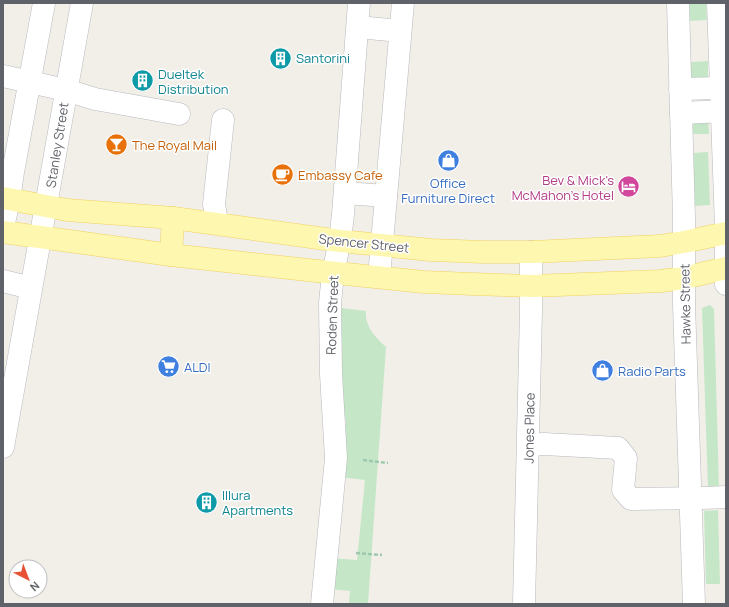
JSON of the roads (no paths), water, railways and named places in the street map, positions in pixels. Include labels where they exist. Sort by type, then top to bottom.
[{"type":"main road","name":"Spencer Street","points":[[6,199],[67,210],[174,218],[382,246],[483,252],[531,252],[660,246],[726,233]]},
{"type":"main road","points":[[171,255],[174,218]]},
{"type":"main road","points":[[3,232],[171,255],[424,282],[532,286],[653,281],[684,278],[726,268]]},
{"type":"street","points":[[3,228],[6,199],[44,3]]},
{"type":"street","name":"Stanley Street","points":[[3,447],[82,3]]},
{"type":"street","name":"Roden Street","points":[[322,604],[336,458],[330,357],[330,303],[333,273],[340,241],[345,194],[359,3]]},
{"type":"street","points":[[379,277],[403,3]]},
{"type":"street","name":"Hawke Street","points":[[678,3],[684,242],[684,312],[694,604]]},
{"type":"street","points":[[718,3],[721,88],[724,111],[726,227]]},
{"type":"street","points":[[358,27],[400,31]]},
{"type":"street","points":[[3,76],[66,90],[95,100],[179,114]]},
{"type":"street","points":[[680,90],[721,88]]},
{"type":"street","points":[[681,113],[724,111]]},
{"type":"street","points":[[217,223],[214,204],[223,120]]},
{"type":"street","points":[[345,194],[386,196]]},
{"type":"street","points":[[726,242],[726,284]]},
{"type":"street","name":"Jones Place","points":[[524,604],[529,445],[532,286],[531,252]]},
{"type":"street","points":[[3,281],[31,288]]},
{"type":"street","points":[[529,445],[544,444],[618,448],[626,458],[624,490],[631,499],[690,499],[726,496]]},
{"type":"place","name":"Santorini","points":[[280,58]]},
{"type":"place","name":"Dueltek Distribution","points":[[143,81]]},
{"type":"place","name":"The Royal Mail","points":[[116,145]]},
{"type":"place","name":"Office Furniture Direct","points":[[448,161]]},
{"type":"place","name":"Embassy Cafe","points":[[282,175]]},
{"type":"place","name":"Bev & Mick's McMahon's Hotel","points":[[629,187]]},
{"type":"place","name":"ALDI","points":[[168,367]]},
{"type":"place","name":"Radio Parts","points":[[602,371]]},
{"type":"place","name":"Illura Apartments","points":[[207,502]]}]
